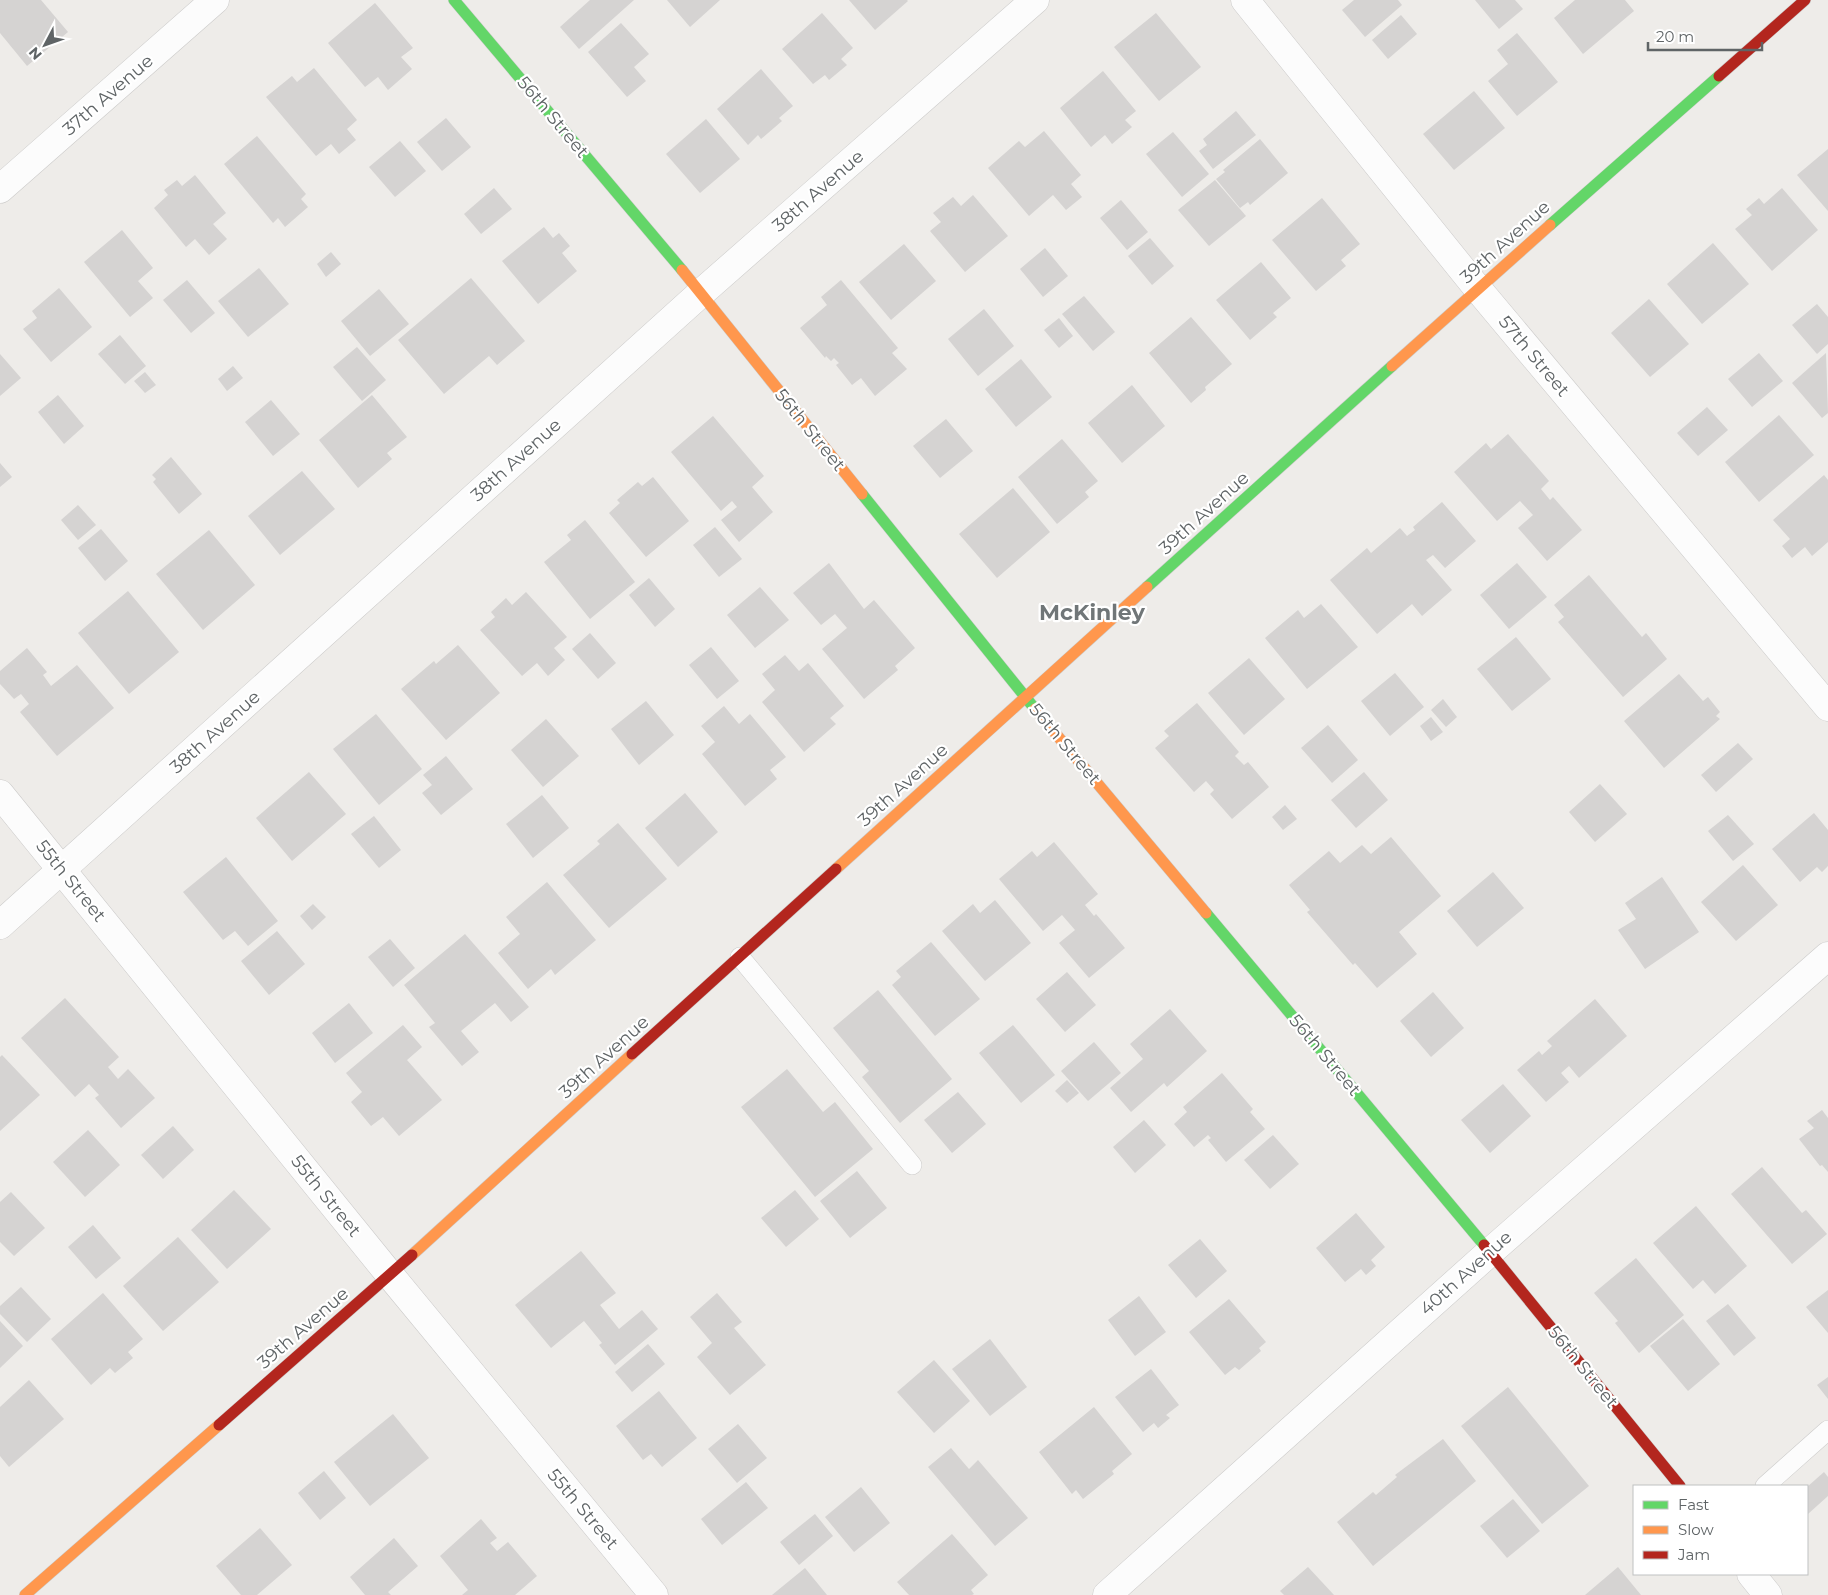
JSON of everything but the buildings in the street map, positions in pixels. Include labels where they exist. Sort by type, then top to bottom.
[{"type":"main road","name":"56th Street","points":[[454,0],[701,293],[1025,697],[1490,1252],[1679,1485]]},
{"type":"main road","name":"39th Avenue","points":[[25,1595],[390,1276],[1025,697],[1478,289],[1805,0]]},
{"type":"street","name":"37th Avenue","points":[[0,190],[215,0]]},
{"type":"street","name":"38th Avenue","points":[[0,925],[701,293],[1036,0]]},
{"type":"street","name":"57th Street","points":[[1245,0],[1478,289],[1828,707]]},
{"type":"street","name":"55th Street","points":[[0,794],[390,1276],[654,1595]]},
{"type":"street","name":"40th Avenue","points":[[1107,1595],[1490,1252],[1828,956]]},
{"type":"street","points":[[1752,1575],[1768,1595]]},
{"type":"lane","points":[[740,957],[912,1165]]},
{"type":"lane","points":[[1766,1485],[1828,1430]]},
{"type":"traffic: fast","points":[[454,0],[682,270]]},
{"type":"traffic: fast","points":[[1550,225],[1719,76]]},
{"type":"traffic: fast","points":[[1147,587],[1392,366]]},
{"type":"traffic: fast","points":[[862,494],[1035,709]]},
{"type":"traffic: fast","points":[[1206,913],[1484,1245]]},
{"type":"traffic: slow","points":[[1392,366],[1550,225]]},
{"type":"traffic: slow","points":[[682,270],[862,494]]},
{"type":"traffic: slow","points":[[836,869],[1147,587]]},
{"type":"traffic: slow","points":[[1035,709],[1206,913]]},
{"type":"traffic: slow","points":[[412,1255],[632,1054]]},
{"type":"traffic: slow","points":[[25,1595],[219,1425]]},
{"type":"traffic: jam","points":[[1719,76],[1805,0]]},
{"type":"traffic: jam","points":[[632,1054],[836,869]]},
{"type":"traffic: jam","points":[[1484,1245],[1679,1485]]},
{"type":"traffic: jam","points":[[219,1425],[412,1255]]},
{"type":"district","name":"McKinley","points":[[1092,612]]}]
